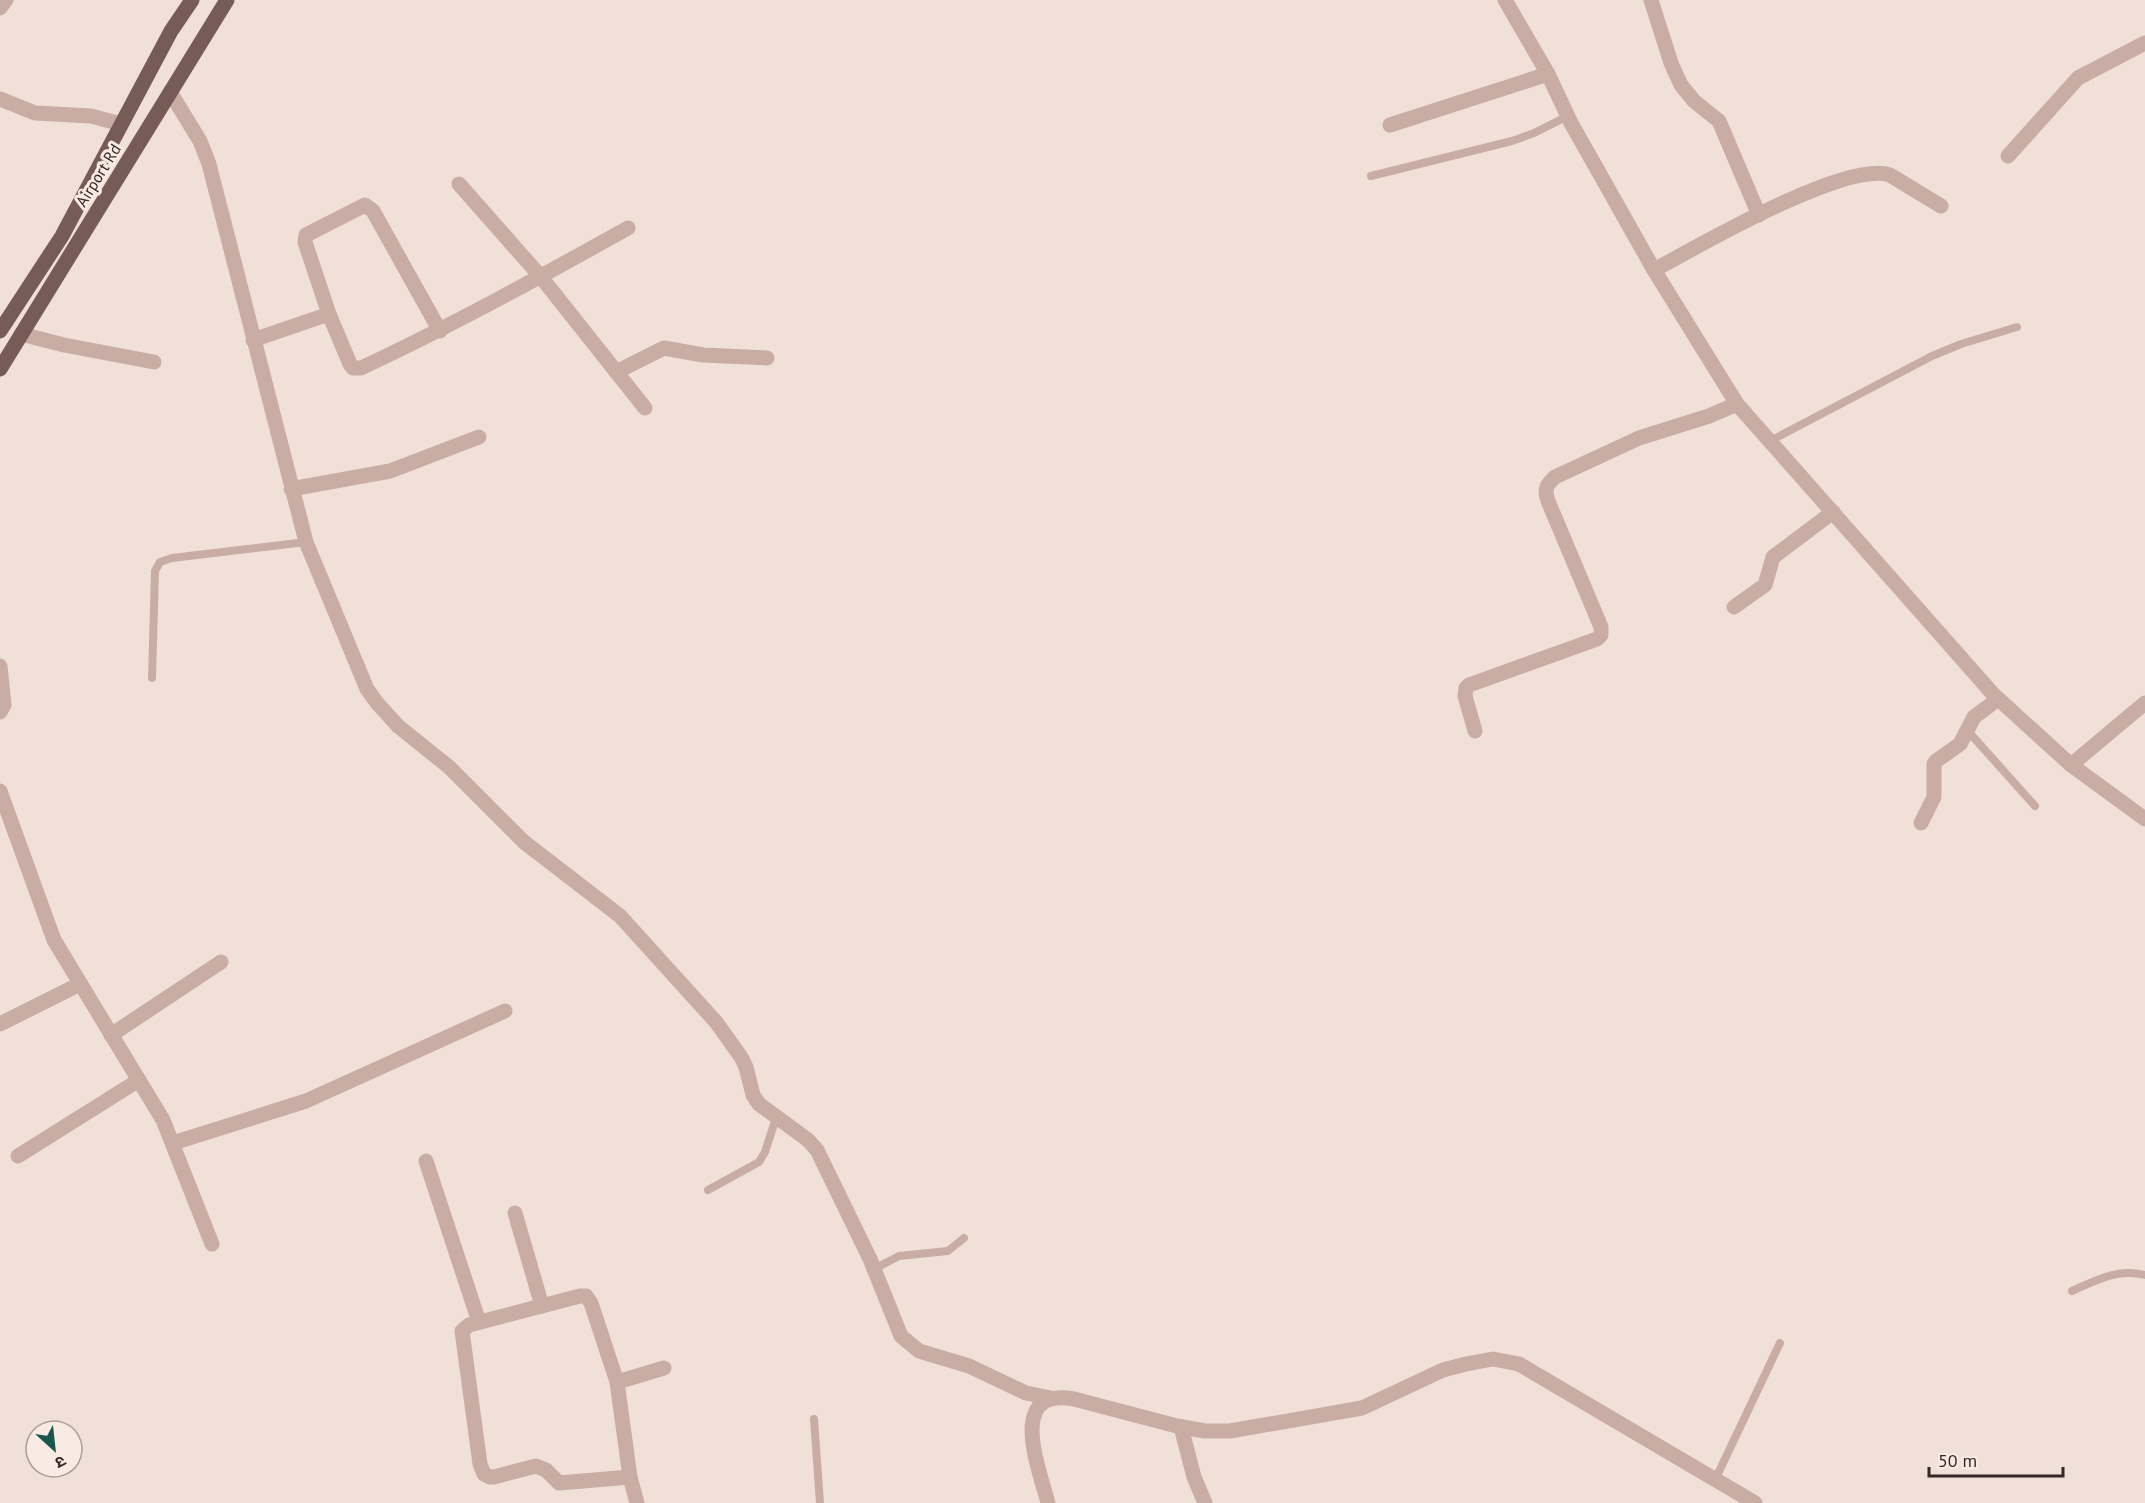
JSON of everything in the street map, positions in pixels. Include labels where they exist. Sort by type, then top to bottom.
[{"type":"main road","points":[[0,331],[5,314],[62,236],[171,31],[192,0]]},
{"type":"main road","name":"Airport Rd","points":[[0,369],[227,0]]},
{"type":"street","points":[[0,8],[6,0]]},
{"type":"street","points":[[1504,0],[1548,74],[1568,116],[1654,270],[1737,404],[1998,699],[2071,765],[2145,819]]},
{"type":"street","points":[[1651,0],[1671,63],[1681,85],[1694,100],[1719,121],[1759,215]]},
{"type":"street","points":[[2008,156],[2078,78],[2145,43]]},
{"type":"street","points":[[1390,125],[1548,74]]},
{"type":"street","points":[[170,92],[200,141],[209,164],[306,542],[367,689],[398,726],[449,767],[524,842],[620,916],[716,1022],[741,1057],[756,1100],[776,1118],[808,1140],[817,1150],[874,1269],[901,1336],[919,1351],[969,1366],[1026,1393],[1051,1398]]},
{"type":"street","points":[[0,99],[35,113],[91,116],[122,124]]},
{"type":"street","points":[[1654,270],[1806,193],[1865,175],[1885,174],[1941,206]]},
{"type":"street","points":[[459,184],[541,277],[645,408]]},
{"type":"street","points":[[440,331],[373,211],[365,205],[306,235],[305,242],[329,314],[350,364],[356,369],[440,331],[628,228]]},
{"type":"street","points":[[253,340],[329,314]]},
{"type":"street","points":[[21,334],[64,345],[154,362]]},
{"type":"street","points":[[616,372],[664,348],[703,355],[767,358]]},
{"type":"street","points":[[1475,730],[1465,696],[1469,685],[1597,639],[1601,635],[1601,627],[1548,501],[1545,490],[1548,483],[1555,477],[1639,438],[1709,416],[1737,404]]},
{"type":"street","points":[[291,489],[390,471],[478,437]]},
{"type":"street","points":[[1734,607],[1765,585],[1773,557],[1833,512]]},
{"type":"street","points":[[0,666],[4,705],[0,712]]},
{"type":"street","points":[[1922,823],[1934,797],[1934,764],[1939,757],[1960,744],[1974,717],[1998,699]]},
{"type":"street","points":[[2071,765],[2145,703]]},
{"type":"street","points":[[0,791],[54,940],[163,1120],[212,1244]]},
{"type":"street","points":[[111,1035],[221,962]]},
{"type":"street","points":[[0,1024],[80,984]]},
{"type":"street","points":[[173,1143],[306,1101],[505,1011]]},
{"type":"street","points":[[18,1156],[139,1080]]},
{"type":"street","points":[[426,1161],[479,1322]]},
{"type":"street","points":[[515,1213],[542,1306]]},
{"type":"street","points":[[630,1477],[559,1483],[546,1470],[536,1466],[490,1477],[484,1474],[479,1454],[462,1330],[479,1322],[580,1296],[589,1299],[616,1382],[630,1477],[638,1503]]},
{"type":"street","points":[[1048,1503],[1031,1428],[1035,1411],[1051,1398],[1060,1396],[1074,1399],[1181,1427],[1205,1431],[1230,1431],[1362,1408],[1443,1371],[1493,1359],[1504,1359],[1519,1364],[1755,1503]]},
{"type":"street","points":[[616,1382],[664,1368]]},
{"type":"street","points":[[1181,1427],[1194,1477],[1205,1503]]},
{"type":"lane","points":[[1371,176],[1512,141],[1534,134],[1568,116]]},
{"type":"lane","points":[[1770,441],[1932,356],[1961,344],[2017,327]]},
{"type":"lane","points":[[152,678],[155,571],[160,562],[172,558],[306,542]]},
{"type":"lane","points":[[1967,730],[2035,806]]},
{"type":"lane","points":[[708,1190],[759,1161],[765,1152],[776,1118]]},
{"type":"lane","points":[[874,1269],[899,1256],[948,1251],[964,1238]]},
{"type":"lane","points":[[2072,1291],[2115,1273],[2133,1272],[2145,1275]]},
{"type":"lane","points":[[1715,1480],[1780,1343]]},
{"type":"lane","points":[[814,1419],[819,1503]]}]
